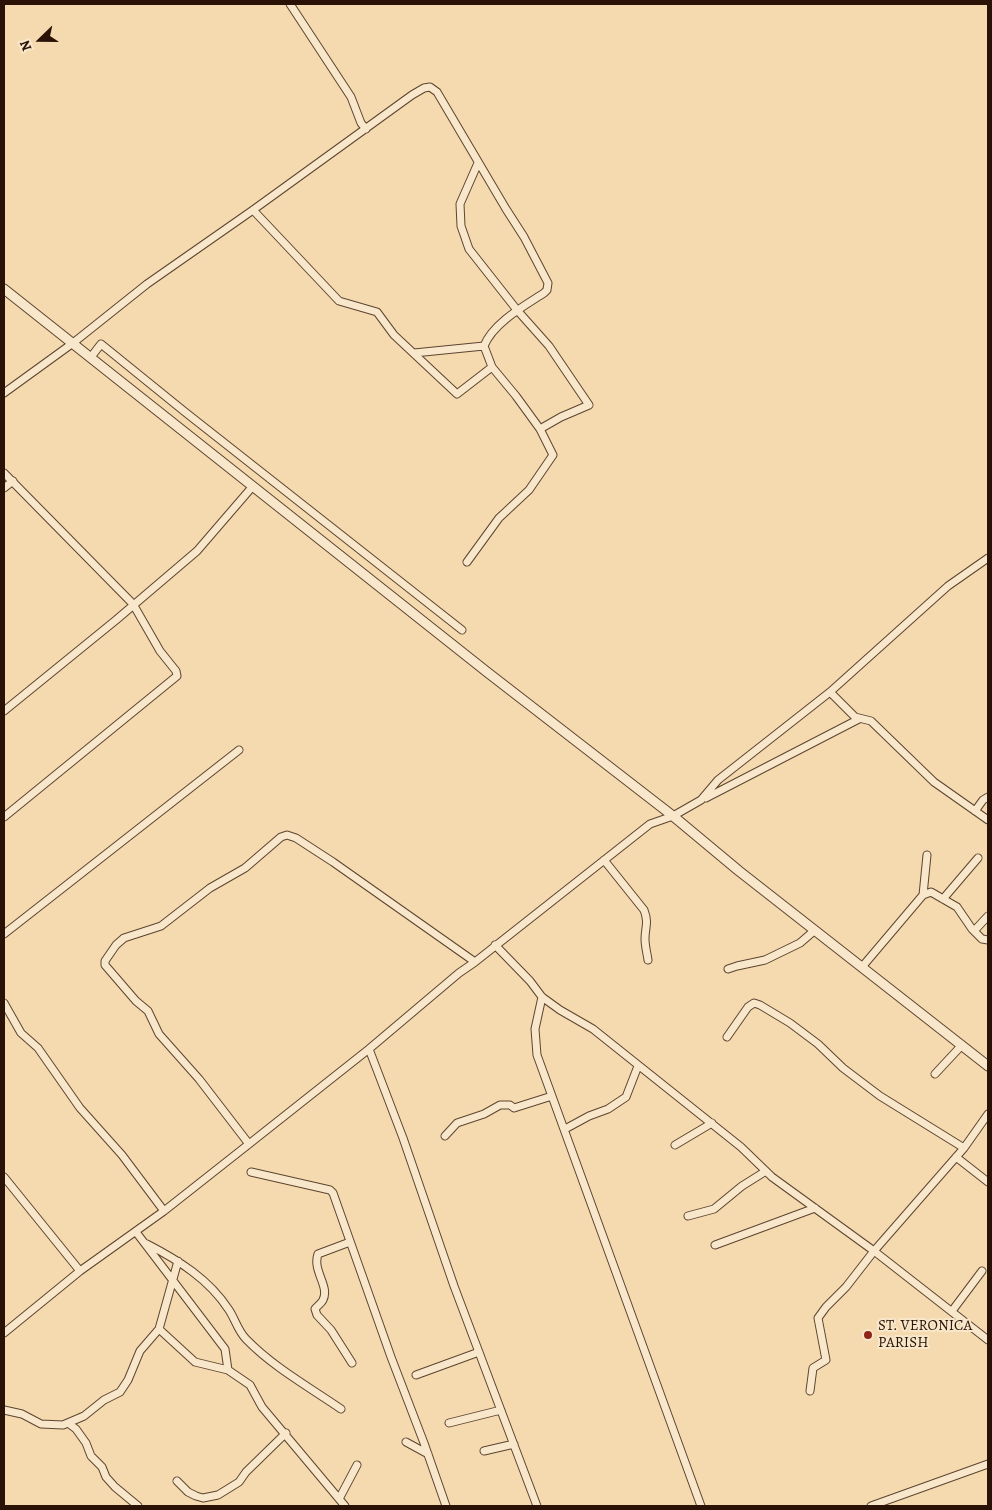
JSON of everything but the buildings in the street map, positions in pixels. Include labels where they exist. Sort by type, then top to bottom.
[{"type":"street","points":[[290,4],[351,97],[361,123],[366,129]]},
{"type":"street","points":[[4,393],[73,343],[147,284],[412,95],[430,86],[437,92],[548,280],[547,290],[517,310],[488,336],[484,346],[492,367],[540,429],[553,455],[529,490],[499,518],[467,562]]},
{"type":"street","points":[[478,162],[460,204],[460,226],[469,249],[517,310],[549,346],[589,405],[561,416],[540,429]]},
{"type":"street","points":[[253,210],[339,301],[377,312],[394,335],[457,394],[492,367]]},
{"type":"street","points":[[4,289],[487,672],[674,816],[739,871],[988,1066]]},
{"type":"street","points":[[91,357],[101,344],[462,630]]},
{"type":"street","points":[[414,353],[484,346]]},
{"type":"street","points":[[4,473],[133,604],[160,651],[178,676],[4,817]]},
{"type":"street","points":[[4,488],[13,481]]},
{"type":"street","points":[[4,711],[197,551],[253,486]]},
{"type":"street","points":[[701,800],[718,780],[830,692],[948,586],[988,558]]},
{"type":"street","points":[[830,692],[859,719],[871,721],[934,782],[988,820]]},
{"type":"street","points":[[4,1333],[80,1271],[164,1211],[369,1049],[459,973],[650,824],[674,816],[701,800],[859,719]]},
{"type":"street","points":[[4,934],[240,750]]},
{"type":"street","points":[[975,811],[983,800],[988,797]]},
{"type":"street","points":[[249,1144],[199,1079],[159,1034],[148,1011],[136,1001],[105,964],[105,961],[124,938],[161,926],[210,888],[245,868],[287,834],[333,862],[475,962]]},
{"type":"street","points":[[923,895],[927,855]]},
{"type":"street","points":[[943,899],[978,858]]},
{"type":"street","points":[[604,860],[646,916],[648,922],[645,939],[648,960]]},
{"type":"street","points":[[862,967],[923,895],[931,892],[957,907],[974,931],[982,938],[988,940]]},
{"type":"street","points":[[974,931],[988,916]]},
{"type":"street","points":[[728,969],[765,960],[800,943],[815,930]]},
{"type":"street","points":[[496,945],[530,981],[542,997],[593,1029],[712,1123],[756,1160],[772,1177],[874,1251],[988,1340]]},
{"type":"street","points":[[542,997],[535,1029],[537,1055],[701,1506]]},
{"type":"street","points":[[4,1003],[21,1033],[38,1048],[80,1108],[122,1155],[164,1211]]},
{"type":"street","points":[[727,1037],[748,1007],[754,1004],[760,1005],[790,1023],[818,1044],[843,1068],[880,1096],[964,1148]]},
{"type":"street","points":[[935,1074],[962,1045]]},
{"type":"street","points":[[369,1049],[403,1138],[442,1252],[537,1506]]},
{"type":"street","points":[[565,1130],[626,1097],[638,1066]]},
{"type":"street","points":[[445,1136],[457,1124],[484,1114],[500,1105],[510,1105],[514,1108],[552,1096]]},
{"type":"street","points":[[810,1391],[813,1368],[826,1360],[818,1318],[964,1148],[988,1114]]},
{"type":"street","points":[[675,1144],[712,1123]]},
{"type":"street","points":[[956,1157],[988,1182]]},
{"type":"street","points":[[688,1216],[714,1209],[742,1186],[766,1171]]},
{"type":"street","points":[[251,1172],[330,1190],[333,1193],[446,1506]]},
{"type":"street","points":[[4,1177],[80,1271]]},
{"type":"street","points":[[715,1245],[815,1208]]},
{"type":"street","points":[[136,1232],[225,1349],[228,1370]]},
{"type":"street","points":[[144,1242],[178,1261],[198,1275],[229,1310],[245,1338],[281,1368],[341,1409]]},
{"type":"street","points":[[350,1242],[318,1254],[316,1266],[323,1284],[324,1295],[323,1300],[315,1310],[317,1315],[331,1330],[352,1363]]},
{"type":"street","points":[[4,1410],[22,1414],[41,1424],[63,1425],[84,1416],[104,1400],[120,1392],[128,1380],[140,1351],[159,1329],[178,1261]]},
{"type":"street","points":[[952,1311],[982,1272]]},
{"type":"street","points":[[159,1329],[196,1362],[228,1370],[250,1385],[262,1406],[345,1506]]},
{"type":"street","points":[[416,1375],[479,1352]]},
{"type":"street","points":[[448,1424],[501,1410]]},
{"type":"street","points":[[68,1424],[76,1430],[86,1443],[91,1456],[102,1467],[111,1482],[138,1506]]},
{"type":"street","points":[[177,1481],[188,1492],[196,1496],[203,1498],[218,1495],[239,1482],[246,1472],[286,1433]]},
{"type":"street","points":[[406,1442],[428,1454]]},
{"type":"street","points":[[484,1452],[514,1444]]},
{"type":"street","points":[[871,1506],[988,1464]]},
{"type":"street","points":[[340,1499],[357,1465]]},
{"type":"place","name":"ST. VERONICA PARISH","points":[[868,1335]]}]
